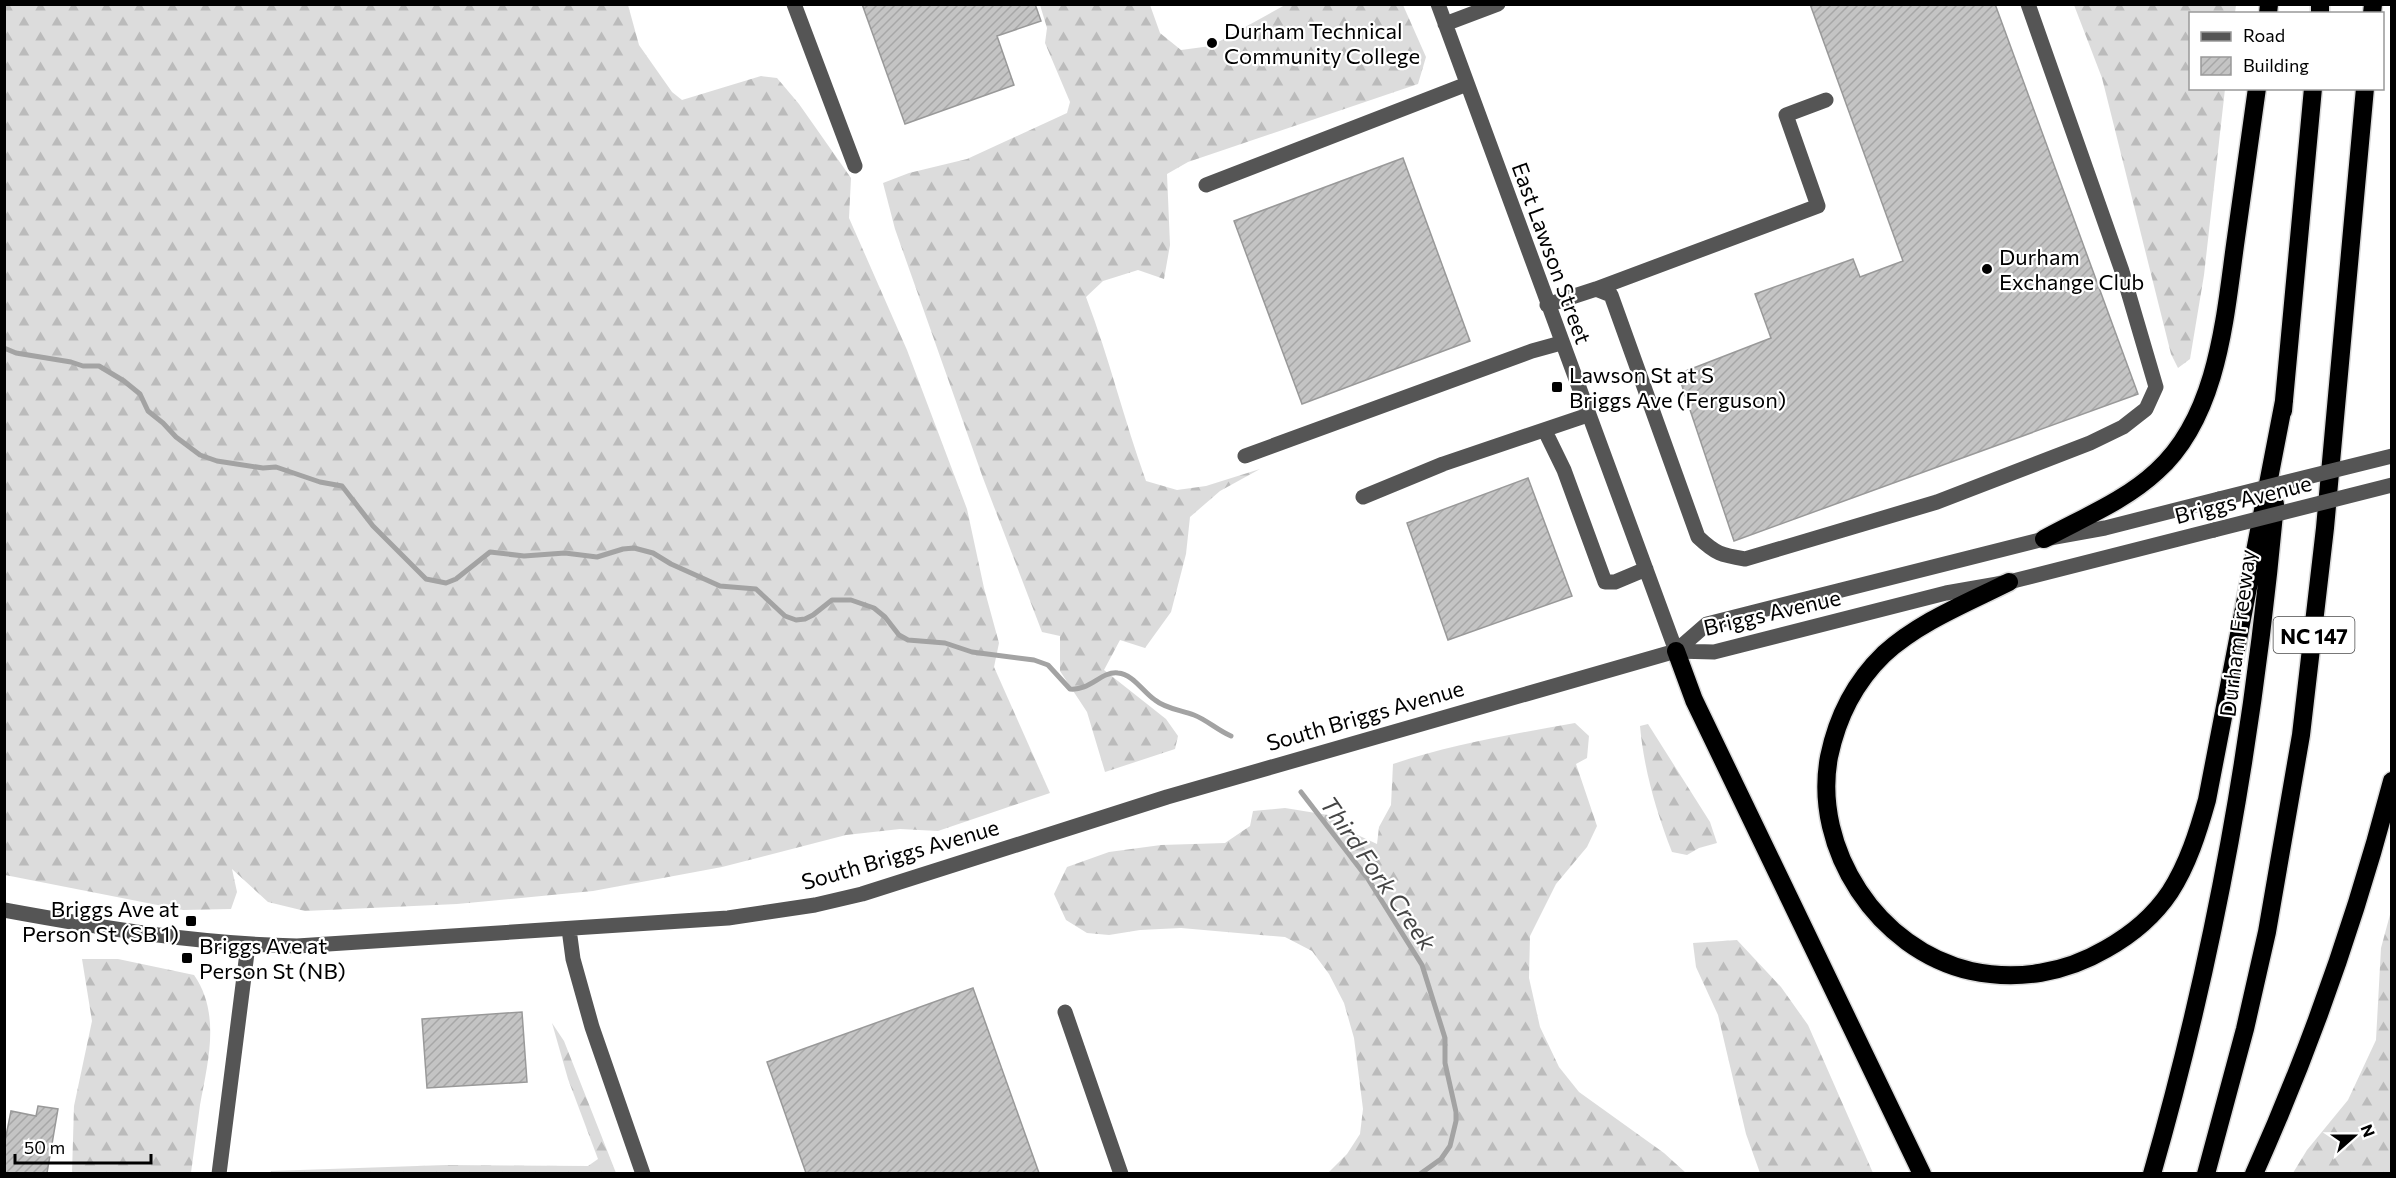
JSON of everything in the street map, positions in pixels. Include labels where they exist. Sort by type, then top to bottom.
[{"type":"highway","points":[[2044,539],[2144,483],[2171,457],[2193,421],[2212,374],[2223,330],[2257,90]]},
{"type":"highway","name":"Durham Freeway","points":[[2152,1173],[2194,1016],[2216,921],[2250,728],[2263,626],[2313,90]]},
{"type":"highway","name":"NC 147","points":[[2206,1173],[2245,1029],[2267,932],[2301,735],[2325,528],[2365,90]]},
{"type":"highway","points":[[2009,582],[1923,626],[1893,647],[1869,670],[1856,687],[1838,725],[1830,756],[1826,787],[1830,828],[1845,869],[1857,889],[1887,925],[1926,952],[1947,963],[1970,970],[2020,975],[2045,973],[2070,966],[2116,944],[2154,912],[2169,894],[2183,870],[2207,800],[2284,401]]},
{"type":"highway","points":[[1676,651],[1694,700],[1922,1173]]},
{"type":"highway","points":[[2254,1173],[2305,1051],[2333,973],[2363,883],[2391,781]]},
{"type":"street","points":[[794,4],[855,166]]},
{"type":"street","name":"East Lawson Street","points":[[1438,4],[1676,651]]},
{"type":"street","points":[[1445,24],[1498,4]]},
{"type":"street","points":[[1596,289],[1611,295],[1618,310],[1698,537],[1713,552],[1745,559],[1936,502],[2090,443],[2123,427],[2146,409],[2156,387],[2122,271],[2028,4]]},
{"type":"street","points":[[1206,184],[1467,84]]},
{"type":"street","points":[[1547,305],[1818,206],[1786,115],[1826,100]]},
{"type":"street","points":[[1245,456],[1532,351],[1561,343]]},
{"type":"street","points":[[1363,497],[1443,464],[1588,415]]},
{"type":"street","points":[[1545,431],[1564,470],[1605,582],[1615,582],[1646,569]]},
{"type":"street","name":"Briggs Avenue","points":[[1676,651],[1707,624],[2044,539],[2105,528],[2391,456]]},
{"type":"street","name":"Briggs Avenue","points":[[1676,651],[1714,652],[1946,593],[2009,582],[2391,485]]},
{"type":"street","name":"South Briggs Avenue","points":[[4,910],[171,938],[248,945],[357,944],[728,918],[862,894],[1178,793],[1676,651]]},
{"type":"street","points":[[569,929],[573,959],[592,1027],[643,1173]]},
{"type":"street","points":[[219,1173],[248,945]]},
{"type":"street","points":[[1065,1012],[1121,1173]]},
{"type":"green space","points":[[4,5],[628,5],[639,45],[672,92],[682,100],[761,76],[777,78],[799,104],[851,178],[849,218],[907,350],[967,509],[984,588],[999,643],[994,667],[1050,793],[938,831],[900,829],[846,835],[722,867],[593,891],[457,904],[305,911],[268,902],[232,869],[237,892],[231,909],[183,910],[5,875]]},
{"type":"green space","points":[[1040,5],[1150,5],[1160,33],[1181,50],[1211,46],[1285,5],[1403,5],[1426,57],[1418,84],[1188,162],[1167,174],[1170,245],[1164,279],[1138,270],[1103,281],[1086,297],[1146,481],[1177,490],[1206,486],[1260,469],[1220,491],[1190,517],[1186,554],[1171,612],[1145,648],[1120,640],[1104,670],[1166,719],[1178,736],[1175,749],[1105,772],[1087,712],[1060,671],[1060,636],[1042,632],[983,478],[895,229],[883,183],[909,173],[967,159],[1067,113],[1070,102],[1045,43],[1047,28]]},
{"type":"green space","points":[[2074,5],[2236,5],[2235,12],[2189,12],[2189,90],[2225,90],[2204,275],[2190,359],[2178,368],[2171,354],[2102,78]]},
{"type":"green space","points":[[1575,723],[1589,736],[1587,758],[1576,764],[1597,826],[1587,847],[1556,884],[1530,936],[1529,978],[1540,1027],[1559,1067],[1579,1092],[1664,1153],[1686,1173],[1328,1173],[1347,1154],[1360,1134],[1363,1109],[1354,1038],[1344,1003],[1329,974],[1312,951],[1285,937],[1181,928],[1140,930],[1109,935],[1087,933],[1066,920],[1054,894],[1067,867],[1109,852],[1161,845],[1225,843],[1250,826],[1253,811],[1285,808],[1328,815],[1349,831],[1377,844],[1379,827],[1391,805],[1393,764],[1460,745]]},
{"type":"green space","points":[[1648,724],[1710,822],[1717,843],[1699,848],[1687,855],[1672,852],[1656,806],[1644,758],[1640,726]]},
{"type":"green space","points":[[2391,911],[2391,1173],[2293,1173],[2307,1150],[2348,1100],[2376,1040],[2381,948]]},
{"type":"green space","points":[[1737,940],[1781,987],[1808,1025],[1873,1173],[1760,1173],[1746,1134],[1718,1015],[1696,967],[1693,943]]},
{"type":"green space","points":[[82,959],[118,959],[194,975],[202,990],[210,1022],[209,1055],[191,1173],[72,1173],[74,1106],[92,1021]]},
{"type":"green space","points":[[552,1023],[564,1041],[616,1173],[270,1173],[271,1171],[446,1165],[588,1166],[598,1159],[568,1079]]},
{"type":"building","points":[[862,4],[1035,4],[1041,21],[997,36],[1014,85],[905,124]]},
{"type":"building","name":"Durham Exchange Club","points":[[1810,4],[1995,4],[2138,394],[1734,541],[1678,374],[1771,338],[1755,294],[1853,259],[1860,277],[1903,261]]},
{"type":"building","points":[[1403,158],[1470,341],[1302,404],[1234,221]]},
{"type":"building","points":[[1528,478],[1572,596],[1448,640],[1407,523]]},
{"type":"building","points":[[973,988],[1039,1173],[806,1173],[767,1062]]},
{"type":"building","points":[[522,1012],[527,1082],[427,1088],[422,1019]]},
{"type":"building","points":[[38,1106],[58,1109],[47,1173],[4,1173],[4,1146],[11,1111],[36,1116]]},
{"type":"waterway","name":"Third Fork Creek","points":[[4,348],[16,353],[83,366],[99,366],[140,394],[148,411],[200,455],[217,461],[263,468],[276,467],[320,482],[342,486],[373,526],[426,579],[446,583],[456,579],[490,552],[524,556],[565,553],[597,557],[634,548],[653,553],[671,564],[720,586],[756,589],[785,616],[796,620],[813,615],[832,600],[851,600],[874,608],[885,617],[899,635],[908,640],[945,643],[972,652],[1034,660],[1048,665],[1070,689],[1084,687],[1112,673],[1123,674],[1159,703],[1199,717],[1231,736]]},
{"type":"waterway","name":"Third Fork Creek","points":[[1301,792],[1368,879],[1422,965],[1445,1038],[1445,1063],[1456,1121],[1450,1146],[1441,1159],[1420,1174]]},
{"type":"place","name":"Durham Technical Community College","points":[[1212,43]]},
{"type":"place","name":"Durham Exchange Club","points":[[1987,269]]},
{"type":"place","name":"Lawson St at S Briggs Ave (Ferguson)","points":[[1557,387]]},
{"type":"place","name":"Briggs Ave at Person St (SB 1)","points":[[191,921]]},
{"type":"place","name":"Briggs Ave at Person St (NB)","points":[[187,958]]}]
